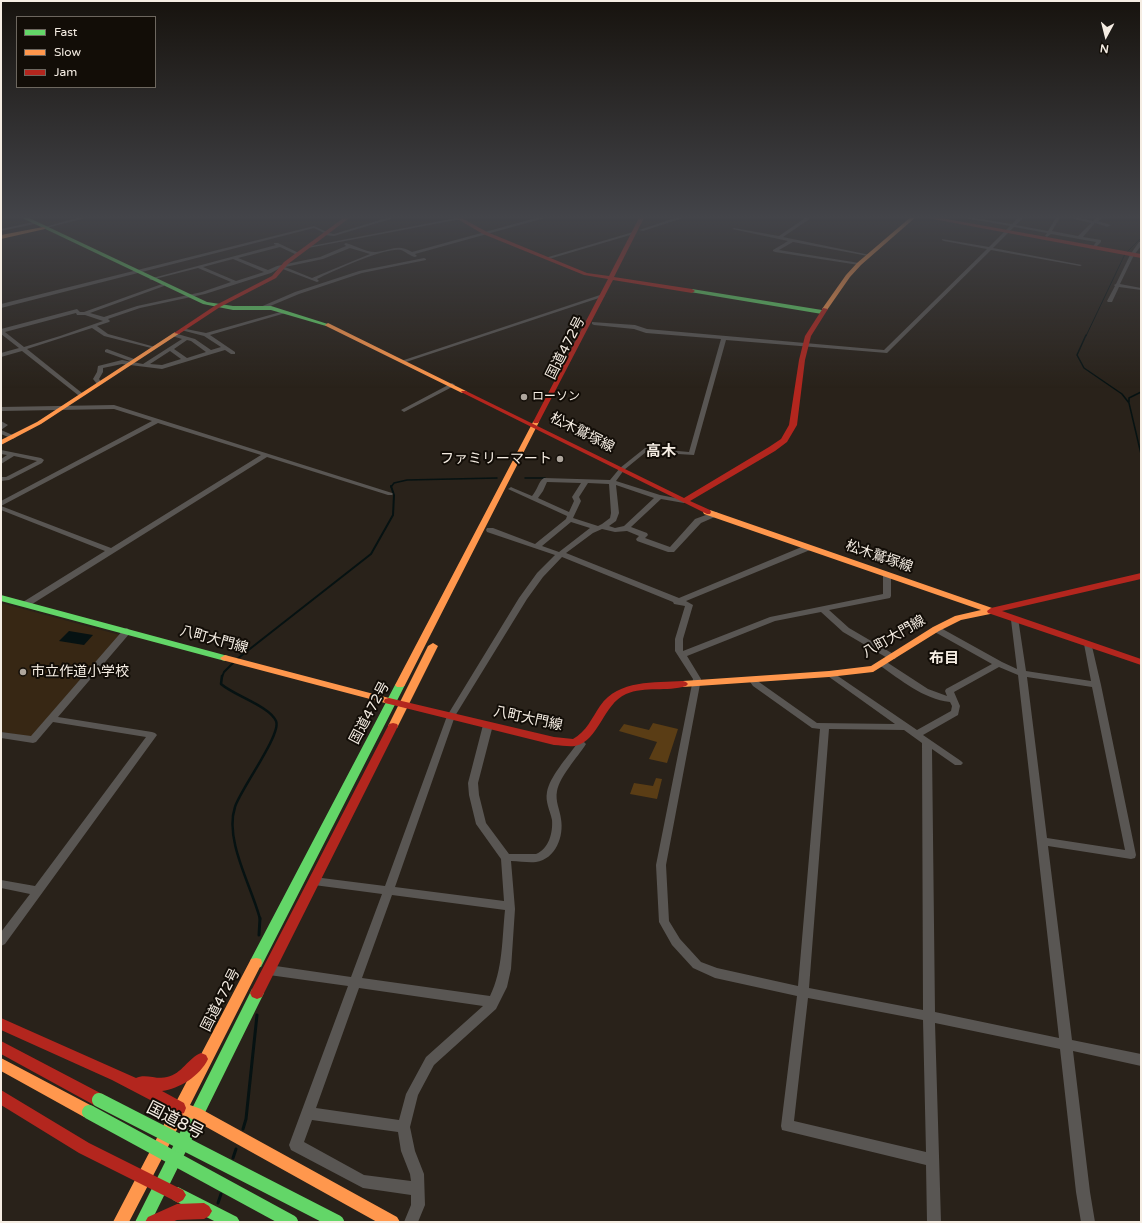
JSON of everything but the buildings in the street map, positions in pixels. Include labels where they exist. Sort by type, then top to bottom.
[{"type":"main road","name":"松木鷲塚線","points":[[138,273],[205,303],[233,308],[261,308],[286,312],[328,325],[538,426],[684,501],[714,514],[1015,620],[1141,662]]},
{"type":"main road","points":[[1,443],[59,409],[218,306],[266,282],[277,273]]},
{"type":"main road","points":[[584,273],[822,312]]},
{"type":"main road","name":"国道472号","points":[[121,1222],[392,702],[594,323],[616,273]]},
{"type":"main road","points":[[684,501],[772,449],[784,440],[793,425],[805,345],[813,326],[822,312],[852,273]]},
{"type":"main road","name":"国道472号","points":[[473,566],[511,489],[538,426],[602,296],[613,279]]},
{"type":"main road","name":"八町大門線","points":[[1,598],[403,705],[554,741],[575,742],[578,741],[609,701],[616,695],[628,690],[645,687],[829,674],[873,669],[936,629],[958,618],[1141,576]]},
{"type":"main road","name":"国道472号","points":[[143,1222],[268,970],[436,639]]},
{"type":"main road","points":[[1,1024],[117,1075],[180,1108],[196,1114],[392,1222]]},
{"type":"main road","name":"国道8号","points":[[1,1047],[99,1100],[337,1222]]},
{"type":"main road","points":[[117,1075],[156,1086],[174,1082],[187,1073],[211,1049]]},
{"type":"main road","points":[[1,1064],[291,1222]]},
{"type":"main road","points":[[1,1098],[84,1148],[127,1168],[143,1179],[232,1222]]},
{"type":"main road","points":[[153,1222],[166,1214],[182,1210],[209,1211]]},
{"type":"street","points":[[1,306],[132,273]]},
{"type":"street","points":[[151,279],[173,273]]},
{"type":"street","points":[[214,273],[234,282]]},
{"type":"street","points":[[85,312],[104,319],[139,307],[202,293],[265,273]]},
{"type":"street","points":[[299,273],[325,284]]},
{"type":"street","points":[[313,279],[326,273]]},
{"type":"street","points":[[261,308],[357,273]]},
{"type":"street","points":[[594,323],[635,327],[646,331],[885,352],[965,273]]},
{"type":"street","points":[[1110,301],[1116,285],[1124,273]]},
{"type":"street","points":[[1,331],[77,311],[79,314],[162,285]]},
{"type":"street","points":[[1116,285],[1141,289]]},
{"type":"street","points":[[404,362],[602,296]]},
{"type":"street","points":[[206,335],[286,312]]},
{"type":"street","points":[[44,319],[51,322]]},
{"type":"street","points":[[1,355],[107,321],[104,319]]},
{"type":"street","points":[[93,326],[106,335],[154,348]]},
{"type":"street","points":[[183,329],[206,335],[233,353]]},
{"type":"street","points":[[1,331],[80,394]]},
{"type":"street","points":[[174,335],[187,338],[211,353]]},
{"type":"street","points":[[145,365],[187,338]]},
{"type":"street","points":[[418,1189],[363,1181],[296,1145],[451,716],[523,598],[540,575],[561,554],[599,528],[606,526],[613,519],[616,512],[612,482],[622,469],[645,450],[692,454],[724,338]]},
{"type":"street","points":[[107,351],[132,362],[162,367],[225,348]]},
{"type":"street","points":[[170,349],[186,360]]},
{"type":"street","points":[[404,410],[452,385]]},
{"type":"street","points":[[1,409],[114,407],[390,494]]},
{"type":"street","points":[[1,504],[157,421]]},
{"type":"street","points":[[1,423],[5,425],[1,428]]},
{"type":"street","points":[[1,432],[13,437]]},
{"type":"street","points":[[1,452],[41,460],[40,462],[8,479],[1,479]]},
{"type":"street","points":[[1,462],[13,454]]},
{"type":"street","points":[[26,604],[266,455]]},
{"type":"street","points":[[534,498],[543,486],[544,480],[612,482],[659,497],[684,501]]},
{"type":"street","points":[[537,546],[570,517],[578,501],[575,497],[586,481]]},
{"type":"street","points":[[511,489],[534,498],[570,517],[599,528],[615,530],[626,529],[644,534],[640,539],[672,550],[698,521],[714,514]]},
{"type":"street","points":[[626,529],[659,497]]},
{"type":"street","points":[[1,508],[111,552]]},
{"type":"street","points":[[490,530],[561,554],[677,602],[689,605],[679,639],[680,651],[697,679],[661,865],[664,922],[676,942],[697,965],[715,972],[803,991],[1141,1060]]},
{"type":"street","points":[[677,602],[808,548]]},
{"type":"street","points":[[682,655],[773,619],[887,596],[887,575]]},
{"type":"street","points":[[823,609],[846,630],[892,657]]},
{"type":"street","points":[[1015,620],[1088,1222]]},
{"type":"street","points":[[936,629],[999,664],[1022,674],[1097,685]]},
{"type":"street","points":[[1,735],[33,740],[127,631]]},
{"type":"street","points":[[1043,841],[1131,855],[1088,644]]},
{"type":"street","points":[[882,663],[920,688],[945,699],[953,700]]},
{"type":"street","points":[[917,734],[955,713],[956,706],[949,691],[999,664]]},
{"type":"street","points":[[829,674],[888,713],[927,743],[958,763]]},
{"type":"street","points":[[752,679],[756,684],[815,726],[906,727]]},
{"type":"street","points":[[1,941],[152,735],[51,719]]},
{"type":"street","points":[[410,1222],[418,1205],[417,1174],[408,1151],[404,1127],[412,1094],[430,1061],[494,1002],[501,987],[504,969],[510,906],[506,858],[481,824],[474,795],[473,783],[488,725]]},
{"type":"street","points":[[825,726],[803,991],[787,1126],[933,1160]]},
{"type":"street","points":[[506,858],[515,856],[539,858],[546,854],[553,844],[558,825],[552,796],[553,787],[581,744],[578,741]]},
{"type":"street","points":[[927,743],[929,1016],[934,1222]]},
{"type":"street","points":[[313,881],[510,906]]},
{"type":"street","points":[[1,884],[38,891]]},
{"type":"street","points":[[268,970],[494,1002]]},
{"type":"street","points":[[308,1113],[404,1127]]},
{"type":"shaded area","points":[[1,603],[120,635],[31,737],[1,732]]},
{"type":"shaded area","points":[[69,631],[93,635],[84,645],[59,641]]},
{"type":"shaded area","points":[[653,723],[678,729],[667,763],[649,759],[657,742],[619,731],[624,724],[649,730]]},
{"type":"shaded area","points":[[656,778],[662,779],[657,799],[630,794],[634,783],[653,786]]},
{"type":"waterway","points":[[1086,336],[1116,273]]},
{"type":"waterway","points":[[1086,335],[1077,355],[1084,368],[1122,394],[1129,403],[1141,454]]},
{"type":"waterway","points":[[1129,402],[1129,398],[1141,392]]},
{"type":"waterway","points":[[391,487],[394,483],[407,480],[497,478]]},
{"type":"waterway","points":[[525,478],[545,478]]},
{"type":"waterway","points":[[237,659],[371,554],[393,515],[394,495],[391,487]]},
{"type":"waterway","points":[[222,677],[224,672],[234,662]]},
{"type":"waterway","points":[[222,676],[221,684],[259,706],[276,721],[276,728],[273,738],[238,799],[233,820],[233,834],[236,849],[260,919]]},
{"type":"waterway","points":[[259,935],[260,919]]},
{"type":"waterway","points":[[243,1129],[246,1119],[257,1015]]},
{"type":"waterway","points":[[233,1158],[236,1149]]},
{"type":"waterway","points":[[218,1203],[221,1194]]},
{"type":"traffic: fast","points":[[141,273],[205,303],[233,308],[271,308],[328,325]]},
{"type":"traffic: fast","points":[[692,291],[822,312]]},
{"type":"traffic: fast","points":[[1,598],[225,658]]},
{"type":"traffic: fast","points":[[256,963],[400,685]]},
{"type":"traffic: fast","points":[[143,1222],[257,993]]},
{"type":"traffic: fast","points":[[99,1100],[337,1222]]},
{"type":"traffic: fast","points":[[89,1112],[291,1222]]},
{"type":"traffic: fast","points":[[178,1195],[232,1222]]},
{"type":"traffic: slow","points":[[825,309],[851,273]]},
{"type":"traffic: slow","points":[[328,325],[464,392]]},
{"type":"traffic: slow","points":[[1,443],[39,423],[177,333]]},
{"type":"traffic: slow","points":[[400,685],[536,422]]},
{"type":"traffic: slow","points":[[707,512],[992,611]]},
{"type":"traffic: slow","points":[[683,684],[829,674],[873,669],[936,629],[958,618],[991,611]]},
{"type":"traffic: slow","points":[[393,726],[433,646]]},
{"type":"traffic: slow","points":[[225,658],[389,701]]},
{"type":"traffic: slow","points":[[121,1222],[256,963]]},
{"type":"traffic: slow","points":[[1,1064],[89,1112]]},
{"type":"traffic: slow","points":[[179,1108],[196,1114],[392,1222]]},
{"type":"traffic: jam","points":[[177,333],[218,306],[274,277],[277,273]]},
{"type":"traffic: jam","points":[[584,273],[692,291]]},
{"type":"traffic: jam","points":[[536,422],[613,273]]},
{"type":"traffic: jam","points":[[684,501],[772,449],[784,440],[793,425],[802,360],[808,336],[825,309]]},
{"type":"traffic: jam","points":[[464,392],[707,512]]},
{"type":"traffic: jam","points":[[991,611],[1141,576]]},
{"type":"traffic: jam","points":[[992,611],[1141,662]]},
{"type":"traffic: jam","points":[[389,701],[554,741],[573,743],[582,739],[587,734],[611,700],[623,691],[639,687],[683,684]]},
{"type":"traffic: jam","points":[[257,993],[393,726]]},
{"type":"traffic: jam","points":[[1,1024],[117,1075],[179,1108]]},
{"type":"traffic: jam","points":[[1,1047],[99,1100]]},
{"type":"traffic: jam","points":[[141,1082],[160,1085],[168,1084],[188,1072],[201,1059]]},
{"type":"traffic: jam","points":[[1,1097],[84,1148],[178,1195]]},
{"type":"traffic: jam","points":[[153,1222],[177,1212],[204,1211]]},
{"type":"place","name":"ローソン","points":[[524,397]]},
{"type":"place","name":"ファミリーマート","points":[[560,459]]},
{"type":"place","name":"市立作道小学校","points":[[23,672]]},
{"type":"district","name":"高木","points":[[661,452]]},
{"type":"district","name":"布目","points":[[944,659]]}]
